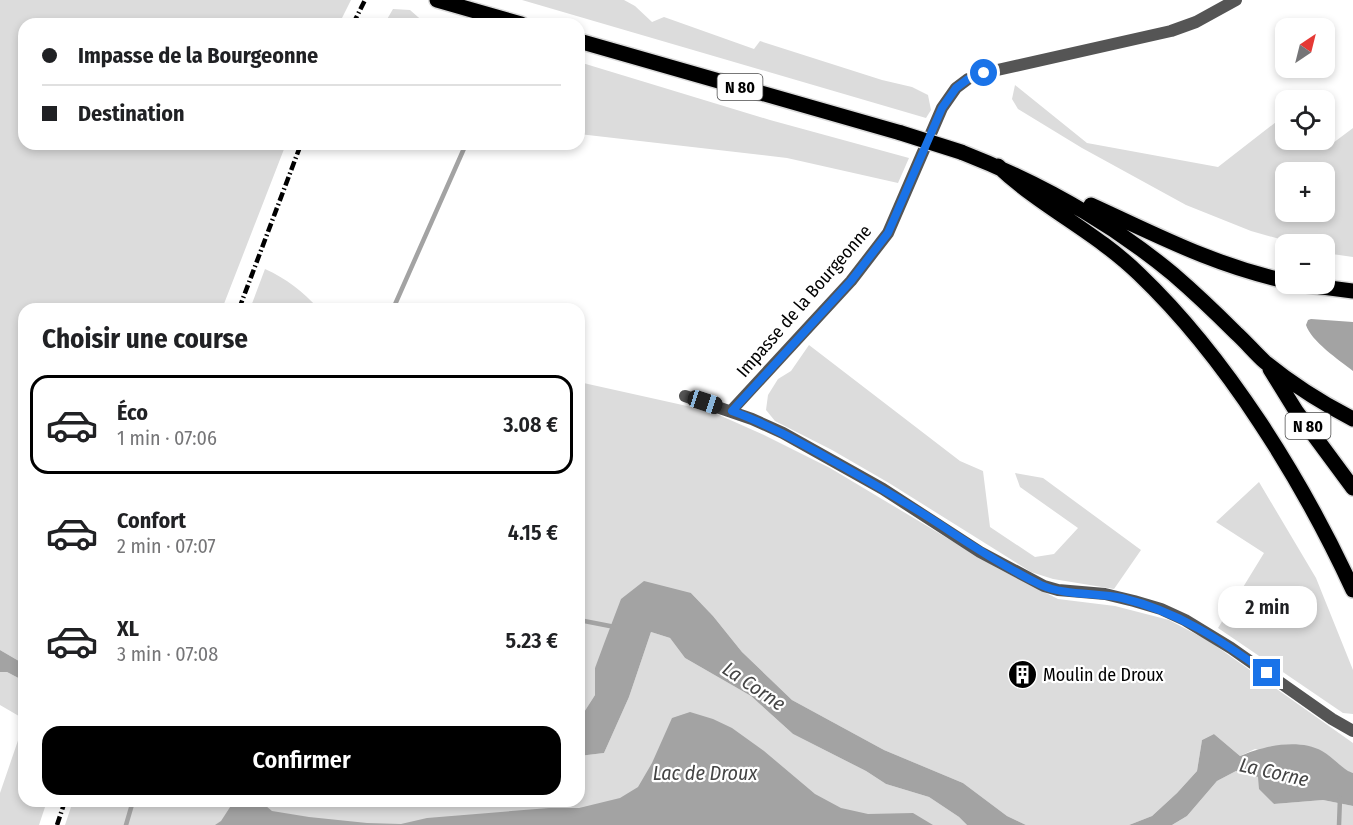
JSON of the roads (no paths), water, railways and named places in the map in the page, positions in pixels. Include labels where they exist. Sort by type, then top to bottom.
[{"type":"main road","points":[[437,0],[500,18]]},
{"type":"main road","name":"N 80","points":[[585,43],[901,133],[998,166],[1039,186],[1102,221],[1140,248],[1206,303],[1265,362],[1316,398],[1353,419]]},
{"type":"main road","points":[[998,166],[1015,183],[1120,256],[1139,273],[1180,318],[1234,387],[1276,447],[1316,516],[1353,590]]},
{"type":"main road","points":[[1039,186],[1079,199],[1183,249],[1222,264],[1275,278]]},
{"type":"main road","points":[[1335,289],[1353,291]]},
{"type":"main road","name":"N 80","points":[[1265,362],[1296,411],[1353,488]]},
{"type":"street","name":"Impasse de la Bourgeonne","points":[[732,411],[851,281],[888,233],[942,108],[956,88],[968,79],[984,73],[1171,31],[1196,22],[1236,0]]},
{"type":"street","points":[[686,396],[752,419],[809,447],[901,500],[980,552],[1044,586],[1058,590],[1105,594],[1161,609],[1185,620],[1353,730]]},
{"type":"water","points":[[1311,319],[1353,322],[1353,371],[1313,337],[1306,325]]},
{"type":"water","name":"La Corne","points":[[644,581],[691,593],[742,652],[792,700],[884,750],[963,783],[1007,816],[1026,825],[967,825],[929,797],[886,784],[866,771],[793,734],[751,696],[685,658],[670,638],[651,632],[629,697],[604,753],[585,755],[585,711],[595,695],[595,668],[621,599]]},
{"type":"water","points":[[0,650],[18,660],[18,678],[7,672],[0,672]]},
{"type":"water","name":"Lac de Droux","points":[[690,712],[732,728],[764,751],[815,794],[841,808],[868,814],[913,813],[933,825],[215,825],[221,821],[230,807],[267,807],[272,811],[309,817],[401,824],[427,818],[585,807],[620,798],[638,787],[652,763],[672,718]]},
{"type":"water","name":"La Corne","points":[[1214,734],[1240,756],[1259,749],[1292,744],[1313,747],[1322,751],[1353,773],[1353,806],[1323,800],[1274,804],[1259,789],[1258,777],[1236,771],[1217,781],[1187,816],[1172,825],[1129,825],[1152,816],[1177,793],[1197,771],[1202,740]]},
{"type":"waterway","points":[[396,303],[463,150]]},
{"type":"waterway","points":[[585,621],[615,627]]},
{"type":"waterway","points":[[1339,825],[1340,798]]},
{"type":"waterway","points":[[126,825],[131,807]]},
{"type":"railway","points":[[356,18],[365,0]]},
{"type":"railway","points":[[241,303],[299,150]]},
{"type":"railway","points":[[57,825],[63,807]]},
{"type":"place","name":"Moulin de Droux","points":[[1022,675]]}]
